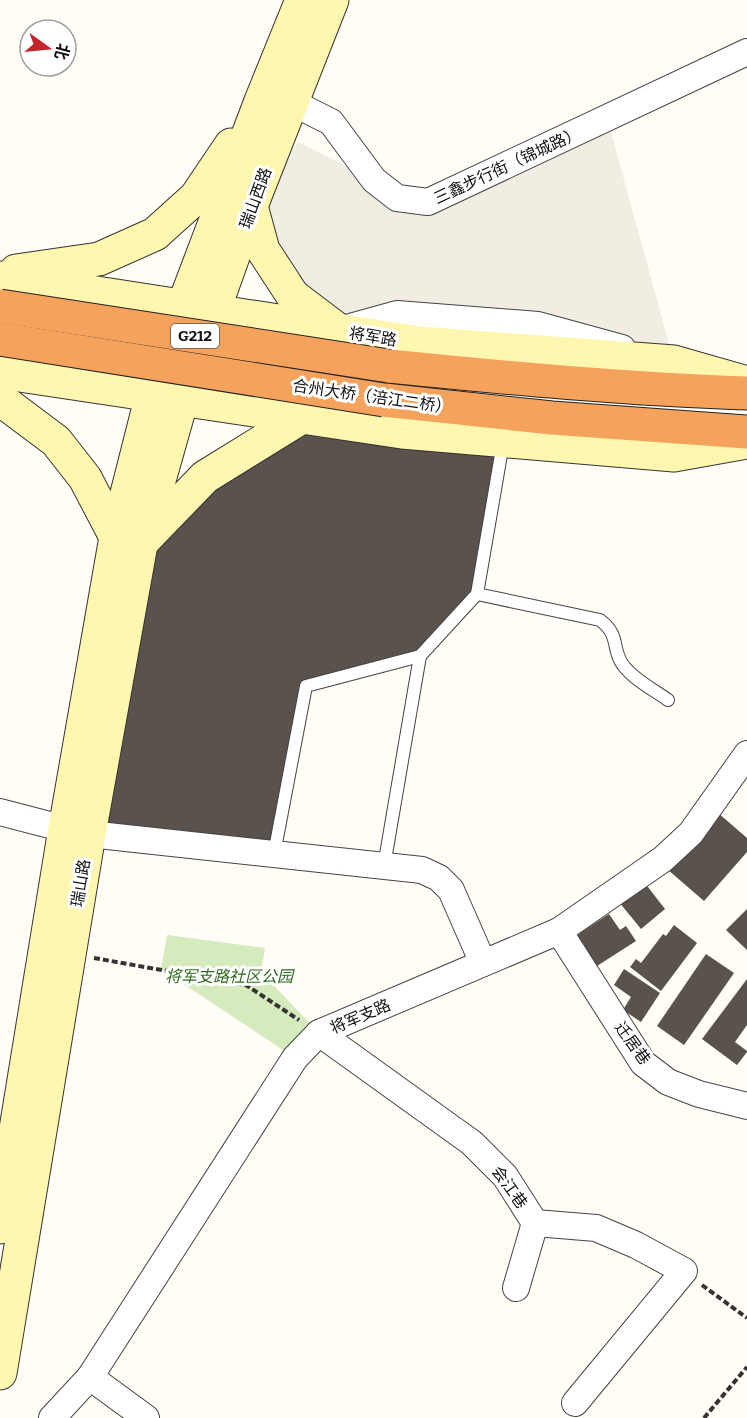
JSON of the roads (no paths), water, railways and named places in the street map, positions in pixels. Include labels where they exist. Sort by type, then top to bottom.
[{"type":"highway","name":"合州大桥（涪江二桥）","points":[[0,306],[389,366],[532,380],[680,391],[747,393]]},
{"type":"highway","name":"合州大桥（涪江二桥）","points":[[0,339],[384,400],[552,418],[747,432]]},
{"type":"main road","name":"瑞山西路","points":[[167,397],[215,310],[251,206],[302,0]]},
{"type":"main road","name":"瑞山西路","points":[[167,397],[183,307],[276,102],[332,0]]},
{"type":"main road","points":[[0,276],[99,259],[155,234],[196,196],[276,102]]},
{"type":"main road","points":[[251,206],[263,250],[293,296],[338,330]]},
{"type":"main road","name":"将军路","points":[[0,276],[420,343],[674,362],[747,383]]},
{"type":"main road","points":[[0,372],[402,432],[674,455],[747,442]]},
{"type":"main road","name":"瑞山路","points":[[0,1227],[77,831],[128,540],[167,397]]},
{"type":"main road","points":[[7,408],[56,441],[128,540],[205,477],[302,417]]},
{"type":"main road","name":"瑞山路","points":[[0,1373],[69,954],[77,831]]},
{"type":"street","name":"三鑫步行街（锦城路）","points":[[276,102],[331,122],[374,180],[397,198],[428,202],[747,52]]},
{"type":"street","name":"将军支路","points":[[52,1418],[90,1377],[295,1058],[319,1033],[559,931],[663,859],[690,833],[747,754]]},
{"type":"street","points":[[0,812],[77,831],[422,870],[439,878],[451,890],[483,963]]},
{"type":"street","name":"迁居巷","points":[[559,931],[643,1063],[668,1082],[699,1094],[747,1106]]},
{"type":"street","name":"会江巷","points":[[319,1033],[472,1143],[505,1176],[535,1223],[596,1228],[636,1245],[684,1272],[575,1403]]},
{"type":"street","points":[[516,1288],[535,1223]]},
{"type":"street","points":[[90,1377],[146,1418]]},
{"type":"lane","points":[[274,854],[306,686],[420,656],[477,594],[504,441]]},
{"type":"lane","points":[[477,594],[600,620],[608,626],[614,637],[621,664],[668,700]]},
{"type":"lane","points":[[384,866],[420,656]]},
{"type":"park label","name":"将军支路社区公园","points":[[229,976]]}]
